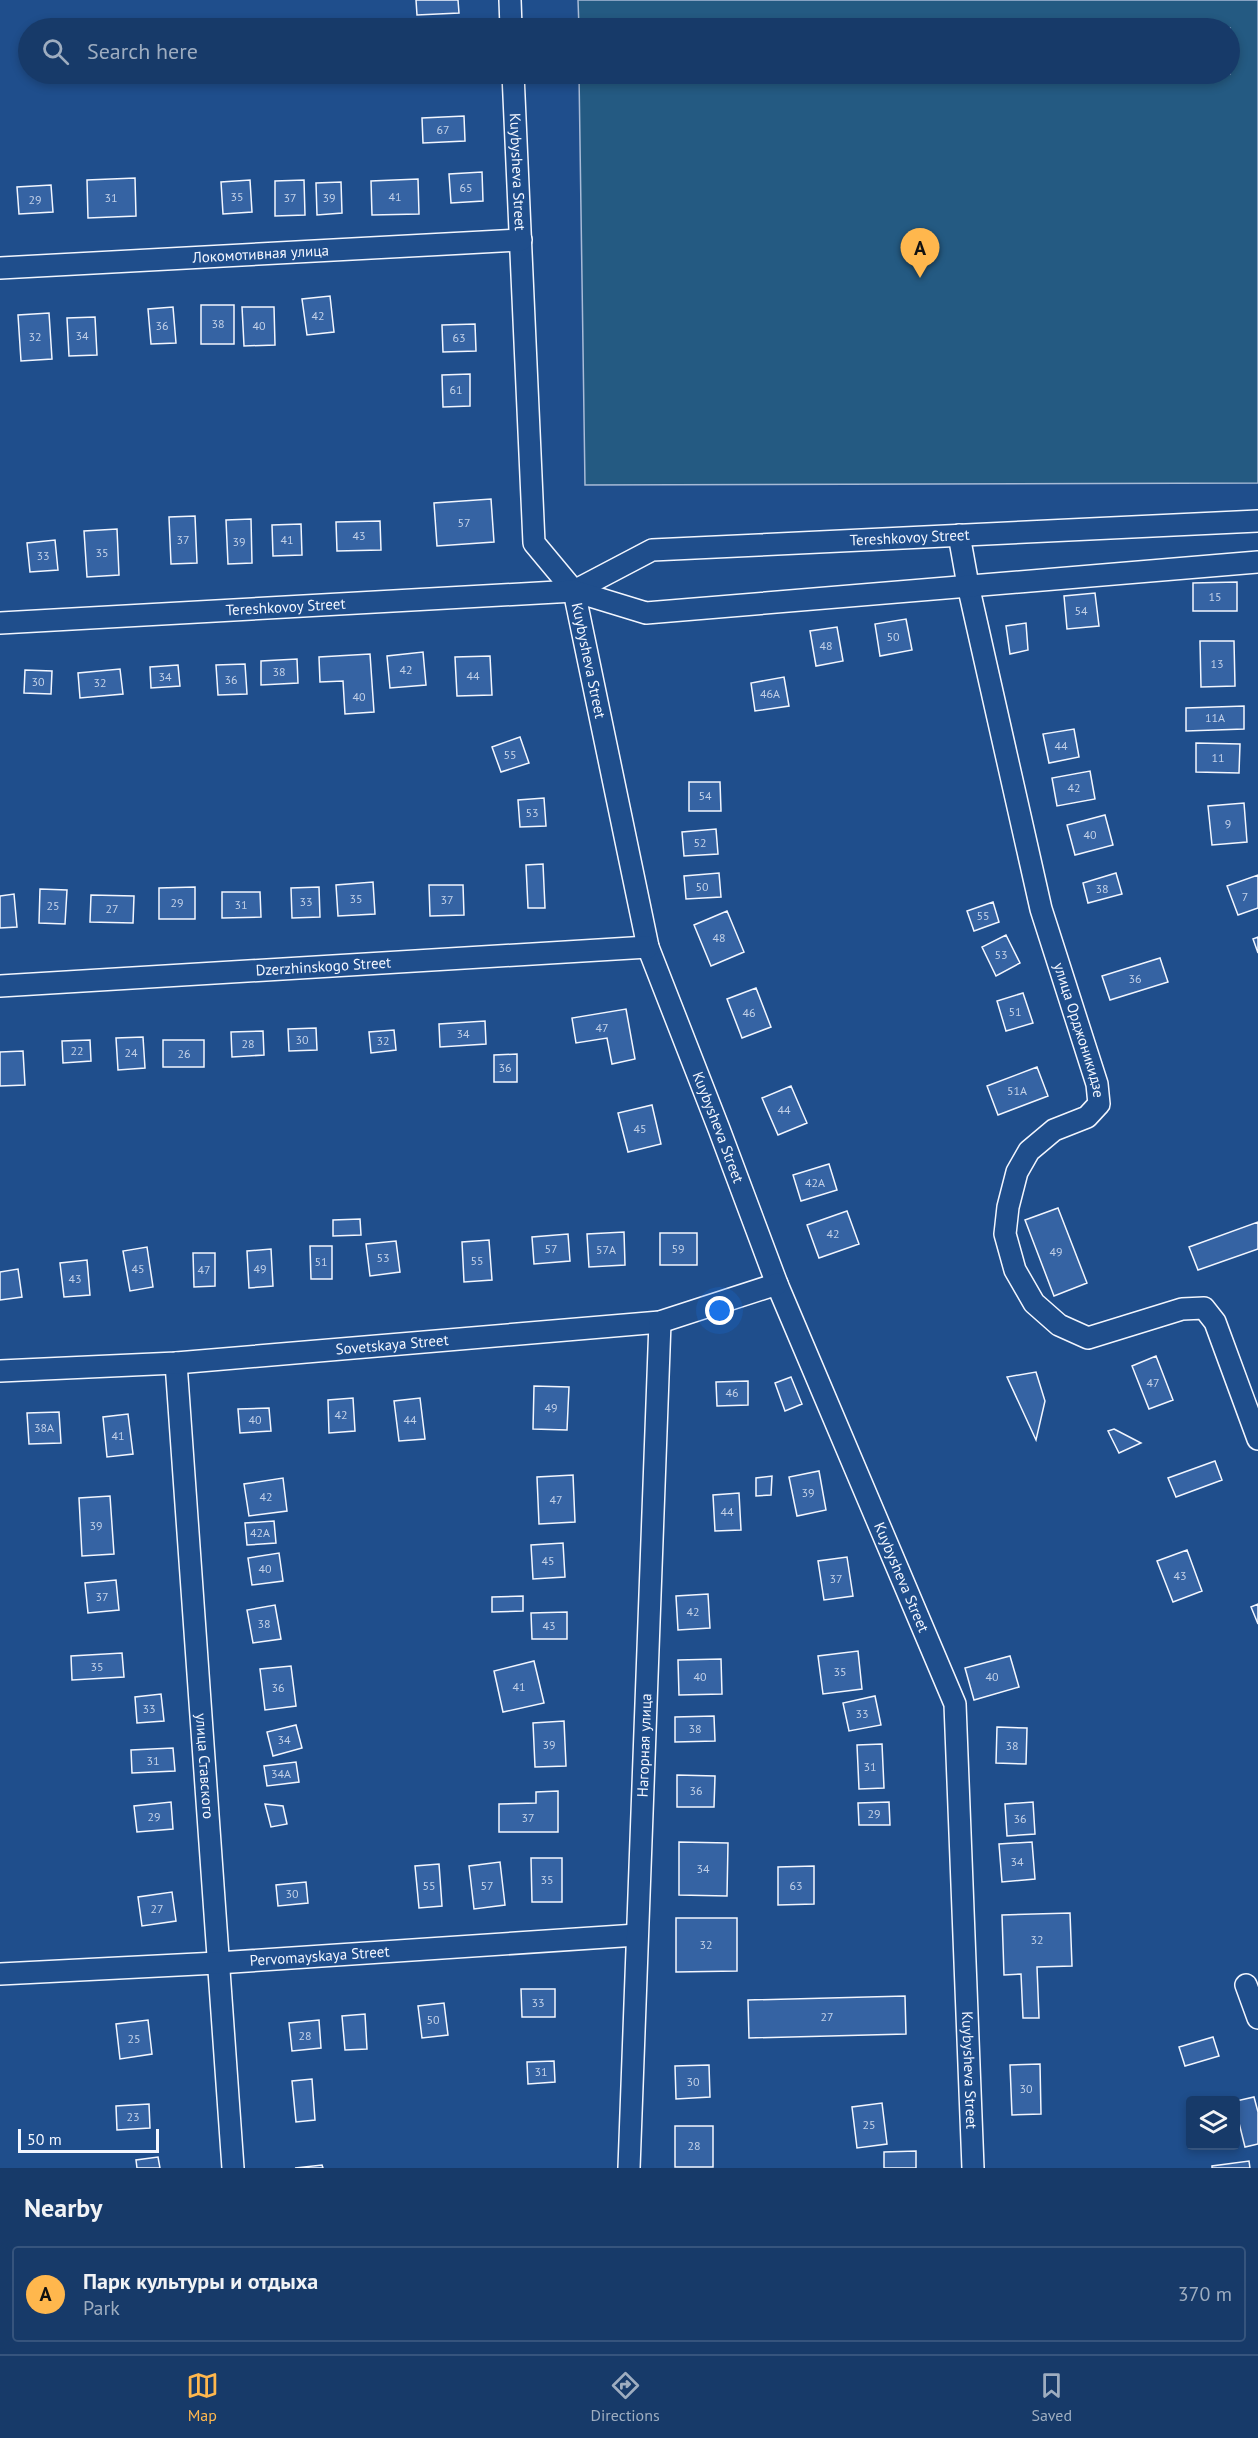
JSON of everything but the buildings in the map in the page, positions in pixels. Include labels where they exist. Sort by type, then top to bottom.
[{"type":"street","points":[[510,0],[511,18]]},
{"type":"street","name":"Kuybysheva Street","points":[[513,84],[534,543],[573,591],[648,947],[777,1284],[955,1704],[973,2168]]},
{"type":"street","name":"Локомотивная улица","points":[[0,268],[521,240]]},
{"type":"street","name":"Tereshkovoy Street","points":[[573,591],[652,550],[1258,521]]},
{"type":"street","name":"улица Орджоникидзе","points":[[959,535],[968,585],[1041,909],[1098,1084],[1099,1104],[1087,1117],[1054,1130],[1029,1151],[1017,1172],[1008,1207],[1005,1234],[1015,1270],[1034,1303],[1059,1325],[1088,1338],[1182,1309],[1204,1308],[1215,1322],[1258,1439]]},
{"type":"street","name":"Tereshkovoy Street","points":[[0,623],[573,591],[646,613],[1258,562]]},
{"type":"street","name":"Dzerzhinskogo Street","points":[[0,986],[648,947]]},
{"type":"street","name":"Sovetskaya Street","points":[[0,1371],[176,1363],[660,1322],[777,1284]]},
{"type":"street","name":"Нагорная улица","points":[[629,2168],[660,1322]]},
{"type":"street","name":"улица Ставского","points":[[176,1363],[233,2168]]},
{"type":"street","name":"Pervomayskaya Street","points":[[0,1974],[217,1964],[637,1935]]},
{"type":"street","points":[[1246,1985],[1258,2018]]},
{"type":"shaded area","points":[[578,0],[1258,0],[1258,483],[585,485],[579,84],[1240,84],[1240,18],[579,18]]},
{"type":"place","name":"Парк культуры и отдыха","points":[[920,278]]}]
